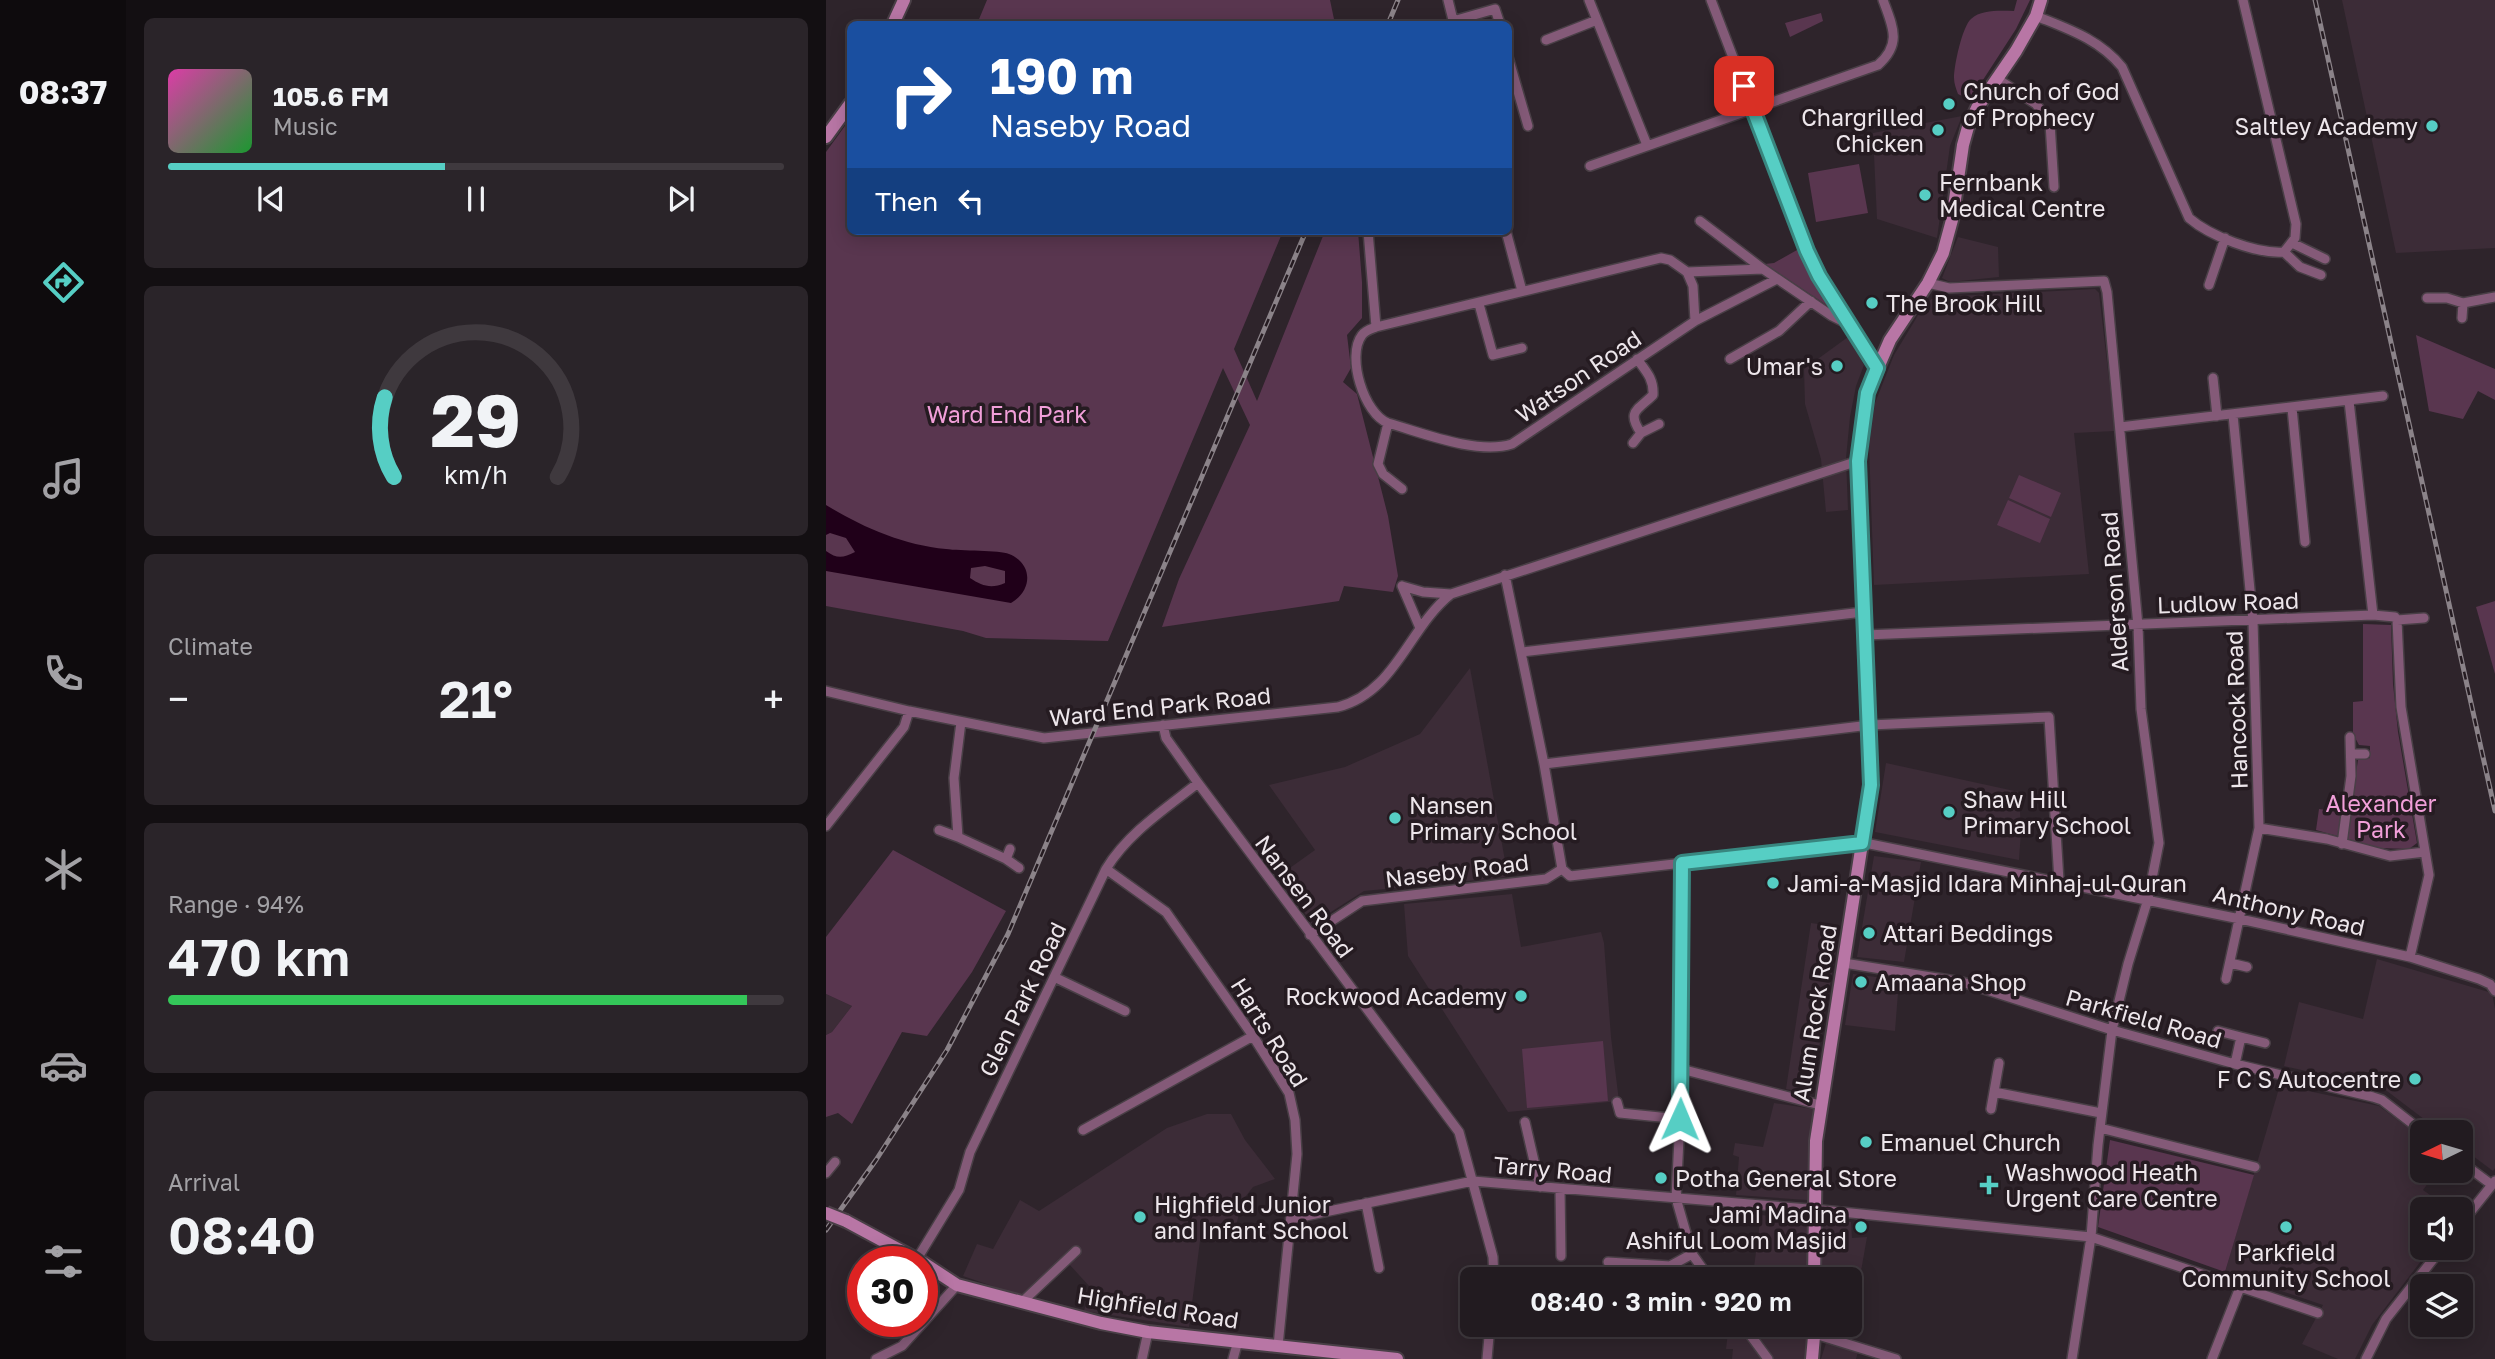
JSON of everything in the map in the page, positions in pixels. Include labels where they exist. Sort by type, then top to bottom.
[{"type":"street","points":[[894,21],[904,0]]},
{"type":"street","points":[[1448,0],[1453,21]]},
{"type":"street","points":[[1589,0],[1647,145]]},
{"type":"street","points":[[1711,0],[1807,251],[1848,324],[1877,368]]},
{"type":"street","points":[[1590,166],[1878,65],[1890,55],[1894,34],[1883,0]]},
{"type":"street","name":"Alum Rock Road","points":[[1814,1267],[1816,1141],[1820,1105],[1871,785],[1858,461],[1867,393],[1890,340],[1928,283],[1943,253],[1952,220],[1959,164],[1968,127],[1996,78],[2016,51],[2036,16],[2041,0]]},
{"type":"street","points":[[2036,16],[2094,41],[2109,51],[2122,67],[2189,218],[2202,229],[2225,238],[2271,253],[2284,252],[2292,243],[2296,224],[2243,0]]},
{"type":"street","points":[[1458,21],[1494,4],[1499,21]]},
{"type":"street","points":[[1546,40],[1597,20]]},
{"type":"street","points":[[1512,71],[1528,126]]},
{"type":"street","points":[[1996,78],[2036,104],[2050,123],[2054,187]]},
{"type":"street","points":[[826,137],[847,108]]},
{"type":"street","points":[[1700,221],[1777,279],[1848,324]]},
{"type":"street","points":[[1367,235],[1377,327]]},
{"type":"street","points":[[1507,235],[1522,291]]},
{"type":"street","points":[[2209,285],[2225,238]]},
{"type":"street","points":[[2292,243],[2325,259]]},
{"type":"street","points":[[2284,252],[2300,267],[2320,275]]},
{"type":"street","points":[[1402,489],[1383,474],[1378,464],[1388,423],[1380,420],[1371,411],[1359,378],[1357,346],[1366,331],[1661,258],[1670,260],[1687,272],[1693,286],[1695,321]]},
{"type":"street","points":[[1687,272],[1763,269]]},
{"type":"street","name":"Watson Road","points":[[1388,423],[1461,443],[1499,448],[1512,444],[1695,321],[1777,279]]},
{"type":"street","name":"Alderson Road","points":[[1928,283],[1949,288],[2104,281],[2107,292],[2138,626],[2141,709],[2159,843],[2148,899],[2112,1030],[2101,1113],[2091,1237],[2072,1359]]},
{"type":"street","points":[[2427,298],[2447,298],[2463,303],[2495,297]]},
{"type":"street","points":[[1730,359],[1779,331],[1811,301]]},
{"type":"street","points":[[2462,318],[2463,303]]},
{"type":"street","points":[[1479,304],[1493,355],[1522,348]]},
{"type":"street","points":[[1637,359],[1652,379],[1654,387],[1653,395],[1633,415],[1642,433]]},
{"type":"street","points":[[2213,378],[2217,416]]},
{"type":"street","points":[[2120,427],[2383,397]]},
{"type":"street","points":[[2349,401],[2373,615]]},
{"type":"street","points":[[2292,408],[2305,542]]},
{"type":"street","name":"Hancock Road","points":[[2226,979],[2259,828],[2253,621],[2234,415]]},
{"type":"street","points":[[1633,443],[1642,433],[1659,424]]},
{"type":"street","points":[[1420,628],[1402,586],[1423,592],[1451,594],[1858,461]]},
{"type":"street","points":[[1505,575],[1544,764],[1562,869]]},
{"type":"street","name":"Ward End Park Road","points":[[826,691],[1044,738],[1349,704],[1378,687],[1436,606],[1451,594]]},
{"type":"street","points":[[1522,652],[1863,612]]},
{"type":"street","name":"Ludlow Road","points":[[1865,635],[2373,615],[2395,617],[2397,620],[2424,618]]},
{"type":"street","points":[[2397,620],[2401,706],[2429,876],[2410,957]]},
{"type":"street","points":[[826,826],[904,727],[909,711]]},
{"type":"street","points":[[1544,764],[1870,725],[2049,717],[2059,881]]},
{"type":"street","points":[[958,837],[954,778],[961,722]]},
{"type":"street","name":"Nansen Road","points":[[1163,725],[1166,738],[1198,783],[1459,1132],[1493,1257],[1493,1267]]},
{"type":"street","points":[[2342,844],[2351,776],[2350,737]]},
{"type":"street","points":[[2351,754],[2365,754]]},
{"type":"street","name":"Glen Park Road","points":[[928,1246],[959,1190],[970,1152],[1105,869],[1117,850],[1135,833],[1198,783]]},
{"type":"street","points":[[2259,828],[2390,856],[2425,852]]},
{"type":"street","points":[[939,830],[1006,859],[1019,868]]},
{"type":"street","name":"Anthony Road","points":[[1862,843],[2148,899],[2410,957],[2479,979],[2490,984],[2495,991]]},
{"type":"street","name":"Naseby Road","points":[[1310,935],[1362,901],[1546,879],[1562,869],[1570,876],[1862,843]]},
{"type":"street","points":[[1006,859],[1010,849]]},
{"type":"street","points":[[1682,863],[1680,1119],[1675,1198],[1692,1254],[1701,1267]]},
{"type":"street","name":"Harts Road","points":[[1105,869],[1166,912],[1253,1036],[1289,1093],[1293,1106],[1297,1154],[1278,1346]]},
{"type":"street","name":"Parkfield Road","points":[[1844,963],[1962,982],[2112,1030],[2382,1100],[2410,1122]]},
{"type":"street","points":[[2230,963],[2247,967]]},
{"type":"street","points":[[1054,977],[1125,1012]]},
{"type":"street","points":[[2218,1031],[2265,1043]]},
{"type":"street","points":[[1083,1130],[1253,1036]]},
{"type":"street","points":[[2235,1064],[2241,1037]]},
{"type":"street","points":[[1991,1109],[1999,1063]]},
{"type":"street","points":[[1681,1069],[1820,1105]]},
{"type":"street","points":[[1994,1092],[2101,1113]]},
{"type":"street","points":[[1617,1102],[1620,1113],[1680,1119]]},
{"type":"street","points":[[1525,1122],[1540,1187]]},
{"type":"street","points":[[2100,1128],[2255,1167]]},
{"type":"street","points":[[826,1173],[835,1162]]},
{"type":"street","points":[[2473,1170],[2493,1183],[2473,1208]]},
{"type":"street","name":"Tarry Road","points":[[1291,1219],[1473,1181],[1814,1210],[2091,1237],[2241,1285],[2318,1313]]},
{"type":"street","points":[[1560,1188],[1561,1256]]},
{"type":"street","points":[[1366,1203],[1379,1268]]},
{"type":"street","name":"Highfield Road","points":[[826,1213],[892,1246]]},
{"type":"street","points":[[1021,1303],[1076,1251]]},
{"type":"street","points":[[1608,1262],[1670,1266],[1692,1254]]},
{"type":"street","points":[[2366,1359],[2386,1319],[2433,1260]]},
{"type":"street","name":"Highfield Road","points":[[938,1273],[957,1285],[1101,1323],[1148,1332],[1278,1346],[1323,1355],[1397,1359]]},
{"type":"street","points":[[876,1359],[887,1357],[902,1346],[957,1285]]},
{"type":"street","points":[[2212,1359],[2241,1285]]},
{"type":"street","points":[[1142,1359],[1148,1332]]},
{"type":"street","points":[[1487,1359],[1489,1337]]},
{"type":"street","points":[[1752,1337],[1768,1359]]},
{"type":"street","points":[[1812,1359],[1814,1337]]},
{"type":"street","points":[[1837,1337],[1896,1359]]},
{"type":"street","points":[[1233,1359],[1238,1341]]},
{"type":"shaded area","name":"Saltley Academy","points":[[2342,0],[2495,0],[2495,248],[2396,253]]},
{"type":"shaded area","points":[[1962,116],[1950,146],[1937,238],[1877,219],[1873,133]]},
{"type":"shaded area","points":[[1958,237],[1998,247],[1999,277],[1950,282],[1942,278]]},
{"type":"shaded area","points":[[2095,289],[2099,293],[2115,431],[2074,433],[2089,574],[1874,585],[1869,446],[1875,403],[1894,355],[1926,302],[1936,297]]},
{"type":"shaded area","points":[[1848,337],[1864,365],[1856,386],[1850,417],[1846,458],[1848,510],[1826,512],[1821,459],[1805,404],[1804,369]]},
{"type":"shaded area","points":[[826,505],[868,528],[914,544],[1009,554],[1023,564],[1026,585],[1018,598],[1011,603],[826,571],[826,551],[840,557],[855,552],[846,538],[830,533],[826,535]],"holes":[[[985,566],[1005,571],[1005,583],[995,586],[983,585],[970,578],[971,568]]]},
{"type":"shaded area","name":"Nansen Primary School","points":[[1470,668],[1508,877],[1364,891],[1312,924],[1280,875],[1315,850],[1269,785],[1345,767],[1420,734]]},
{"type":"shaded area","name":"Shaw Hill Primary School","points":[[1886,763],[2019,792],[2019,860],[1875,832]]},
{"type":"shaded area","points":[[1874,856],[1921,862],[1904,962],[1857,957]]},
{"type":"shaded area","name":"Rockwood Academy","points":[[1512,894],[1521,947],[1601,932],[1619,1101],[1508,1112],[1408,956],[1404,904]]},
{"type":"shaded area","points":[[1811,923],[1840,927],[1811,1094],[1786,1089]]},
{"type":"shaded area","points":[[2377,959],[2492,993],[2495,1009],[2493,1171],[2473,1156],[2473,1120],[2425,1120],[2383,1088],[2284,1066],[2299,1002],[2363,1019]]},
{"type":"shaded area","points":[[1853,974],[1899,980],[1895,1031],[1845,1025]]},
{"type":"shaded area","points":[[826,994],[852,1006],[832,1032],[826,1035]]},
{"type":"shaded area","name":"Parkfield Community School","points":[[2280,1085],[2379,1106],[2410,1129],[2410,1183],[2428,1183],[2423,1190],[2433,1197],[2410,1197],[2410,1260],[2422,1260],[2372,1325],[2355,1359],[2338,1359],[2302,1344],[2323,1305],[2225,1272]]},
{"type":"shaded area","points":[[1774,1103],[1813,1109],[1807,1200],[1736,1195],[1739,1157],[1733,1155],[1735,1143],[1763,1147]]},
{"type":"shaded area","name":"Highfield Junior and Infant School","points":[[1207,1114],[1231,1114],[1245,1140],[1275,1179],[1253,1187],[1242,1201],[1234,1235],[1201,1233],[1189,1327],[1084,1311],[1090,1287],[1069,1264],[1076,1253],[1074,1249],[1022,1296],[963,1276],[977,1244],[993,1249],[1020,1200],[1039,1211],[1167,1128]]},
{"type":"shaded area","points":[[1761,1215],[1807,1219],[1807,1267],[1754,1267]]},
{"type":"shaded area","points":[[1820,1220],[1851,1222],[1852,1238],[1867,1237],[1862,1267],[1820,1267]]},
{"type":"shaded area","points":[[1727,1337],[1807,1337],[1804,1359],[1732,1359],[1733,1349],[1726,1349]]},
{"type":"shaded area","points":[[1826,1343],[1858,1352],[1856,1359],[1821,1359]]},
{"type":"green space","points":[[987,0],[1330,0],[1334,21],[978,21]]},
{"type":"green space","points":[[2017,0],[2030,0],[2016,29],[1970,100],[1958,94],[1954,72],[1968,23],[1975,16],[1992,11],[2014,11]]},
{"type":"green space","points":[[1821,13],[1823,21],[1790,37],[1785,23]]},
{"type":"green space","name":"Ward End Park","points":[[847,123],[847,235],[1281,235],[1234,349],[1257,401],[1323,235],[1358,235],[1362,318],[1347,335],[1351,368],[1343,382],[1357,394],[1388,516],[1398,576],[1393,592],[1344,586],[1339,601],[1162,627],[1179,579],[1250,425],[1223,368],[1108,641],[986,638],[963,631],[826,606],[826,152]]},
{"type":"green space","points":[[1859,164],[1868,213],[1816,222],[1808,173]]},
{"type":"green space","points":[[1797,250],[1831,308],[1765,264],[1774,263]]},
{"type":"green space","points":[[2416,335],[2495,369],[2495,400],[2478,391],[2463,419],[2429,411]]},
{"type":"green space","points":[[2019,475],[2061,493],[2051,517],[2009,498]]},
{"type":"green space","points":[[2008,500],[2050,519],[2040,543],[1997,525]]},
{"type":"green space","points":[[2495,601],[2495,674],[2476,607]]},
{"type":"green space","name":"Alexander Park","points":[[2363,624],[2391,625],[2398,732],[2417,843],[2409,849],[2380,848],[2316,830],[2319,809],[2350,813],[2358,760],[2370,758],[2370,746],[2359,745],[2353,734],[2353,702],[2363,701]]},
{"type":"green space","points":[[893,850],[1006,911],[972,972],[927,1036],[902,1032],[852,1124],[838,1113],[826,1117],[826,1035],[832,1032],[852,1006],[826,994],[826,937]]},
{"type":"green space","points":[[1603,1041],[1608,1101],[1527,1108],[1522,1049]]},
{"type":"green space","points":[[2110,1140],[2254,1175],[2225,1272],[2098,1227]]},
{"type":"railway","points":[[1389,21],[1398,0]]},
{"type":"railway","points":[[2315,0],[2495,811]]},
{"type":"railway","points":[[826,1230],[876,1160],[947,1050],[1008,934],[1304,235]]},
{"type":"place","name":"Church of God of Prophecy","points":[[1949,104]]},
{"type":"place","name":"Saltley Academy","points":[[2432,126]]},
{"type":"place","name":"Chargrilled Chicken","points":[[1938,130]]},
{"type":"place","name":"Fernbank Medical Centre","points":[[1925,195]]},
{"type":"place","name":"The Brook Hill","points":[[1872,303]]},
{"type":"place","name":"Umar's","points":[[1837,366]]},
{"type":"place","name":"Shaw Hill Primary School","points":[[1949,812]]},
{"type":"place","name":"Nansen Primary School","points":[[1395,818]]},
{"type":"place","name":"Jami-a-Masjid Idara Minhaj-ul-Quran","points":[[1773,883]]},
{"type":"place","name":"Attari Beddings","points":[[1869,933]]},
{"type":"place","name":"Amaana Shop","points":[[1861,982]]},
{"type":"place","name":"Rockwood Academy","points":[[1521,996]]},
{"type":"place","name":"F C S Autocentre","points":[[2415,1079]]},
{"type":"place","name":"Emanuel Church","points":[[1866,1142]]},
{"type":"place","name":"Potha General Store","points":[[1661,1178]]},
{"type":"place","name":"Washwood Heath Urgent Care Centre","points":[[1989,1185]]},
{"type":"place","name":"Highfield Junior and Infant School","points":[[1140,1217]]},
{"type":"place","name":"Jami Madina Ashiful Loom Masjid","points":[[1861,1227]]},
{"type":"place","name":"Parkfield Community School","points":[[2286,1227]]},
{"type":"route","points":[[1680,1119],[1682,863],[1862,843],[1870,805],[1870,714],[1863,612],[1858,461],[1867,393],[1877,368],[1819,276],[1807,251],[1744,86]]}]
